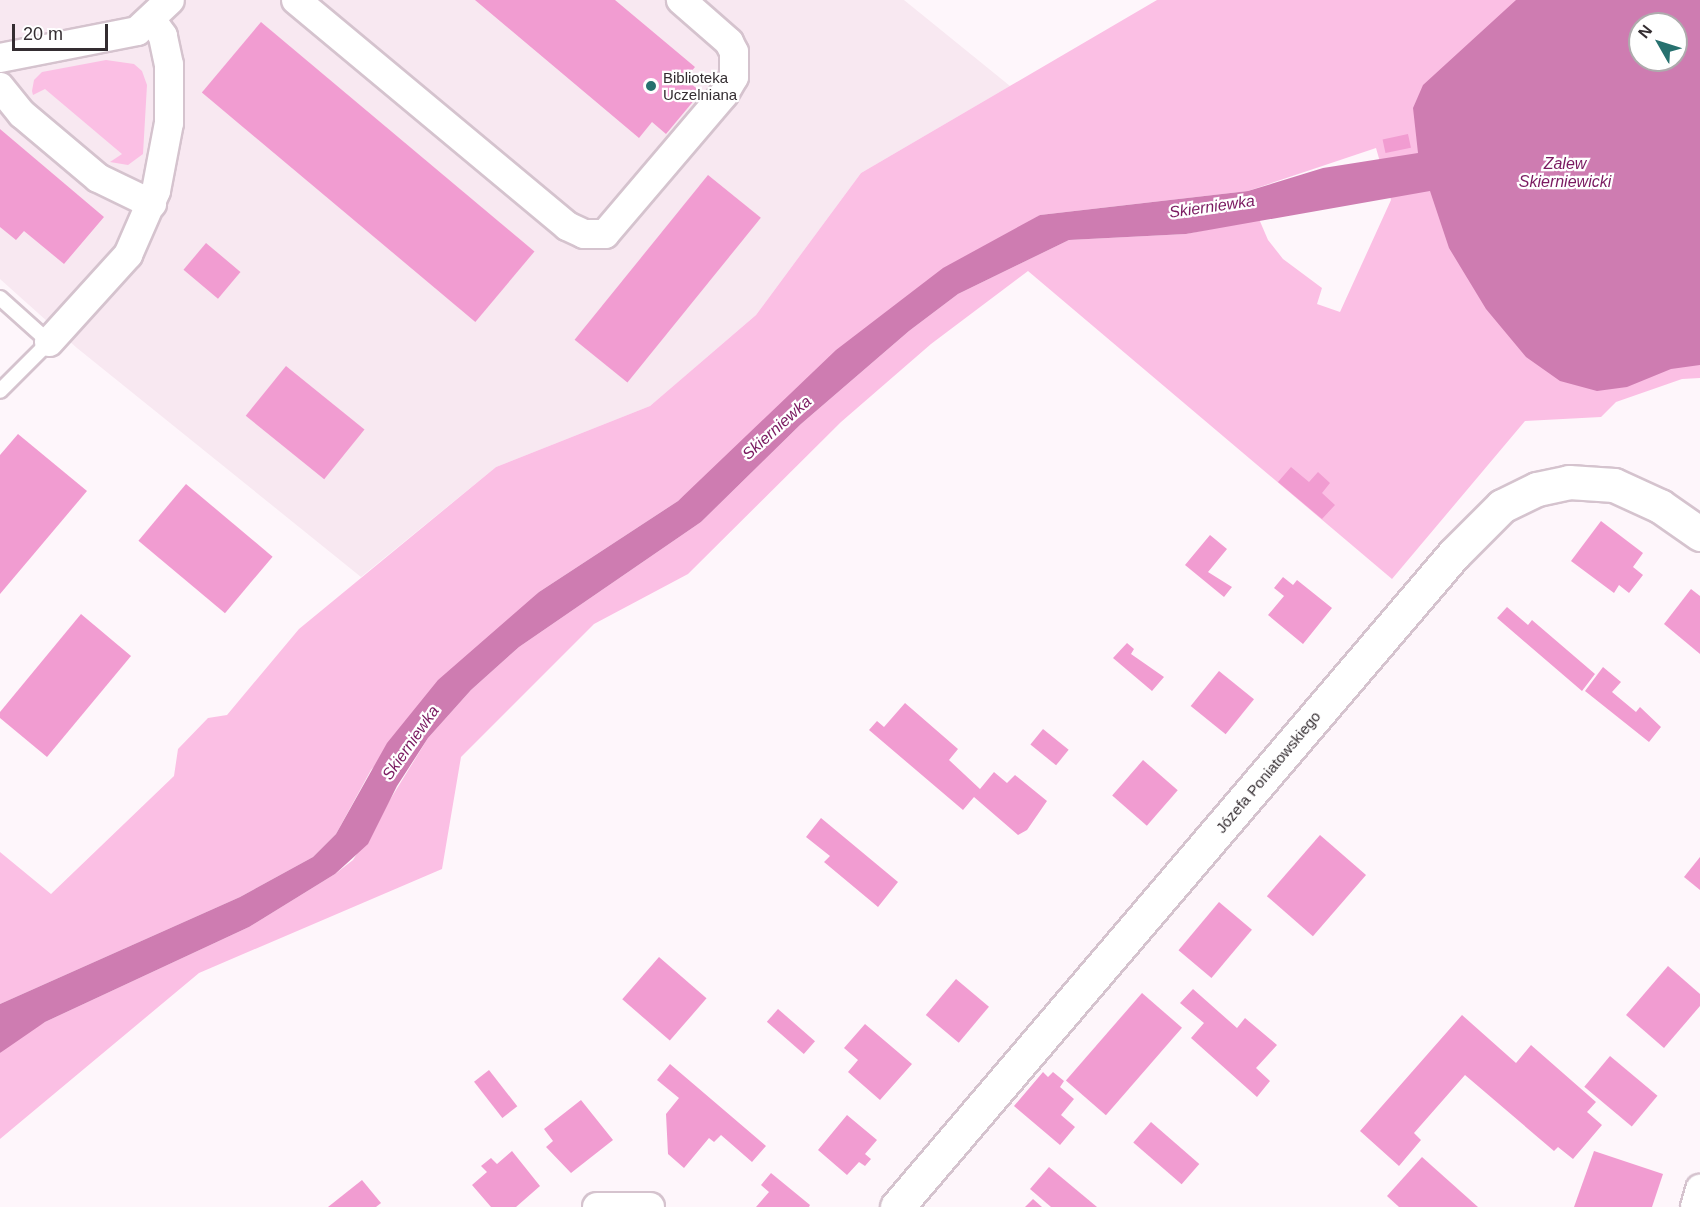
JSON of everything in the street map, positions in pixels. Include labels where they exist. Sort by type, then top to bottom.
[{"type":"street","points":[[296,0],[567,226],[584,234],[605,234],[724,94],[734,77],[734,52],[729,42],[681,0]]},
{"type":"street","points":[[0,58],[132,32],[161,10],[168,52],[169,88],[166,149],[152,204],[128,255],[49,342]]},
{"type":"street","points":[[0,87],[22,114],[98,178],[152,204]]},
{"type":"street","name":"Józefa Poniatowskiego","points":[[897,1207],[1454,554],[1502,506],[1537,489],[1569,482],[1614,485],[1660,506],[1700,534]]},
{"type":"street","points":[[1695,1207],[1700,1189]]},
{"type":"street","points":[[597,1207],[650,1207]]},
{"type":"lane","points":[[0,298],[49,342],[0,391]]},
{"type":"shaded area","points":[[0,0],[904,0],[1010,86],[861,173],[756,315],[650,406],[496,467],[361,577],[77,348],[0,279]]},
{"type":"shaded area","points":[[1157,0],[1700,0],[1700,378],[1682,379],[1616,402],[1601,417],[1525,421],[1392,579],[1028,271],[931,344],[841,422],[688,574],[594,624],[461,757],[442,869],[199,973],[0,1139],[0,1053],[11,1042],[45,1022],[249,927],[335,874],[353,860],[428,738],[471,690],[519,647],[701,522],[801,424],[909,331],[958,294],[1069,240],[1186,234],[1259,219],[1268,240],[1283,259],[1322,288],[1317,304],[1340,312],[1391,200],[1376,148],[1248,191],[1040,215],[727,457],[678,501],[539,592],[371,770],[336,834],[313,857],[240,897],[0,1004],[0,852],[51,894],[174,776],[178,749],[208,718],[227,715],[299,629],[496,467],[650,406],[756,315],[861,173]]},
{"type":"shaded area","points":[[106,60],[134,64],[142,71],[147,85],[143,154],[128,165],[110,162],[122,154],[45,89],[33,95],[32,91],[34,80],[42,72]]},
{"type":"water","name":"Zalew Skierniewicki","points":[[1516,0],[1700,0],[1700,365],[1671,369],[1627,387],[1597,391],[1560,381],[1526,357],[1486,309],[1449,248],[1430,191],[1186,234],[1069,240],[958,294],[909,331],[801,424],[701,522],[519,647],[471,690],[428,738],[397,786],[368,844],[335,874],[249,927],[45,1022],[0,1053],[0,1004],[240,897],[313,857],[336,834],[387,743],[438,680],[539,592],[678,501],[836,350],[943,268],[1040,215],[1248,191],[1323,168],[1418,153],[1413,108],[1423,85]]},
{"type":"building","points":[[475,0],[615,0],[695,67],[685,79],[701,92],[666,134],[652,122],[639,138]]},
{"type":"building","points":[[261,22],[534,251],[475,322],[202,92]]},
{"type":"building","points":[[0,129],[104,217],[64,264],[24,231],[16,240],[0,227]]},
{"type":"building","points":[[1408,134],[1411,148],[1385,153],[1383,139]]},
{"type":"building","points":[[708,175],[761,218],[627,383],[575,340]]},
{"type":"building","points":[[206,243],[240,272],[218,299],[184,270]]},
{"type":"building","points":[[286,366],[364,430],[324,479],[246,416]]},
{"type":"building","points":[[18,434],[87,491],[0,594],[0,455]]},
{"type":"building","points":[[1291,467],[1309,482],[1318,472],[1330,483],[1322,493],[1335,505],[1322,519],[1278,482]]},
{"type":"building","points":[[186,484],[273,557],[225,613],[138,541]]},
{"type":"building","points":[[1601,521],[1643,553],[1633,567],[1643,575],[1629,593],[1619,585],[1614,593],[1571,561]]},
{"type":"building","points":[[1210,535],[1227,549],[1208,572],[1232,587],[1224,597],[1185,565]]},
{"type":"building","points":[[1283,577],[1293,585],[1297,580],[1332,608],[1303,644],[1268,615],[1284,596],[1274,588]]},
{"type":"building","points":[[1691,589],[1700,596],[1700,654],[1664,624]]},
{"type":"building","points":[[1507,607],[1528,625],[1532,620],[1595,674],[1582,691],[1497,618]]},
{"type":"building","points":[[81,614],[131,656],[47,757],[0,718],[0,712]]},
{"type":"building","points":[[1127,643],[1134,649],[1131,654],[1164,677],[1152,691],[1113,658]]},
{"type":"building","points":[[1603,667],[1621,682],[1612,692],[1636,712],[1640,707],[1661,727],[1649,742],[1585,691]]},
{"type":"building","points":[[1219,671],[1254,699],[1226,734],[1191,706]]},
{"type":"building","points":[[905,703],[958,749],[949,760],[980,789],[994,772],[1007,783],[1015,775],[1047,801],[1027,830],[1018,835],[974,797],[963,810],[869,730],[877,721],[884,727]]},
{"type":"building","points":[[1043,729],[1069,750],[1056,765],[1030,745]]},
{"type":"building","points":[[1143,760],[1178,790],[1147,826],[1112,795]]},
{"type":"building","points":[[821,818],[898,882],[878,907],[824,862],[830,856],[806,837]]},
{"type":"building","points":[[1320,835],[1366,875],[1313,936],[1267,896]]},
{"type":"building","points":[[1700,857],[1700,890],[1684,877]]},
{"type":"building","points":[[1219,902],[1252,930],[1211,978],[1179,950]]},
{"type":"building","points":[[659,957],[707,998],[670,1041],[622,999]]},
{"type":"building","points":[[1668,966],[1700,994],[1700,1006],[1664,1048],[1626,1015]]},
{"type":"building","points":[[956,979],[989,1007],[959,1043],[926,1015]]},
{"type":"building","points":[[1193,989],[1237,1028],[1245,1018],[1277,1045],[1256,1068],[1270,1081],[1257,1097],[1191,1038],[1204,1023],[1180,1003]]},
{"type":"building","points":[[1142,993],[1182,1028],[1106,1115],[1066,1081]]},
{"type":"building","points":[[778,1009],[815,1041],[804,1054],[767,1022]]},
{"type":"building","points":[[1462,1015],[1516,1063],[1531,1045],[1596,1102],[1587,1112],[1602,1125],[1573,1159],[1558,1147],[1554,1151],[1465,1075],[1414,1133],[1421,1140],[1399,1166],[1360,1131]]},
{"type":"building","points":[[865,1024],[912,1064],[880,1100],[848,1072],[858,1060],[844,1048]]},
{"type":"building","points":[[1610,1056],[1657,1096],[1632,1126],[1584,1087]]},
{"type":"building","points":[[670,1064],[766,1146],[752,1162],[721,1135],[714,1142],[709,1138],[684,1168],[668,1154],[666,1114],[679,1098],[657,1080]]},
{"type":"building","points":[[489,1070],[517,1106],[502,1118],[474,1082]]},
{"type":"building","points":[[1043,1072],[1048,1077],[1053,1072],[1064,1081],[1060,1087],[1074,1099],[1061,1115],[1075,1127],[1060,1145],[1014,1106]]},
{"type":"building","points":[[581,1100],[613,1140],[571,1173],[546,1147],[553,1141],[544,1129]]},
{"type":"building","points":[[847,1115],[877,1140],[865,1154],[871,1159],[865,1166],[859,1162],[847,1175],[818,1150]]},
{"type":"building","points":[[1151,1122],[1199,1164],[1182,1184],[1133,1142]]},
{"type":"building","points":[[512,1151],[540,1186],[516,1207],[491,1207],[472,1185],[487,1172],[481,1166],[491,1158],[497,1164]]},
{"type":"building","points":[[1594,1151],[1663,1174],[1652,1207],[1574,1207]]},
{"type":"building","points":[[1422,1157],[1478,1207],[1399,1207],[1387,1196]]},
{"type":"building","points":[[1049,1167],[1097,1207],[1051,1207],[1030,1189]]},
{"type":"building","points":[[771,1173],[810,1205],[809,1207],[756,1207],[769,1192],[761,1185]]},
{"type":"building","points":[[362,1180],[381,1203],[376,1207],[328,1207]]},
{"type":"building","points":[[1033,1199],[1042,1207],[1025,1207]]},
{"type":"place","name":"Biblioteka Uczelniana","points":[[651,86]]},
{"type":"water label","name":"Skierniewka","points":[[1212,207]]},
{"type":"water label","name":"Skierniewka","points":[[777,428]]},
{"type":"water label","name":"Skierniewka","points":[[411,743]]}]
